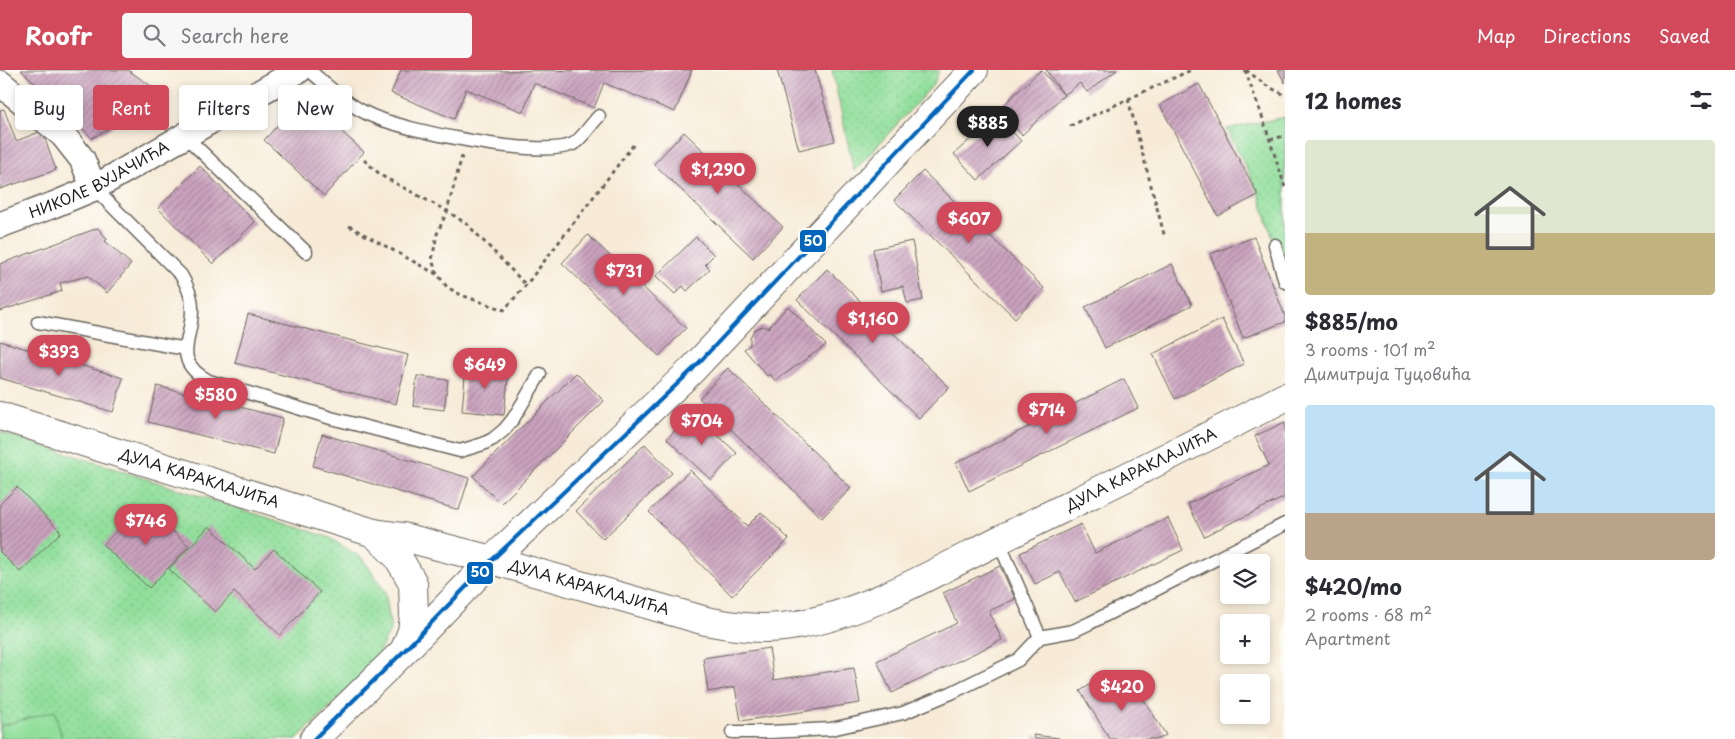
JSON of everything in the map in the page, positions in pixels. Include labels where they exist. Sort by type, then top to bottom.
[{"type":"street","name":"НИКОЛЕ ВУЈАЧИЋА","points":[[0,225],[94,188],[299,70]]},
{"type":"street","points":[[314,739],[405,650],[492,560],[692,370],[951,83],[974,70]]},
{"type":"street","points":[[0,83],[63,136],[82,159],[94,188]]},
{"type":"street","name":"ДУЛА КАРАКЛАЈИЋА","points":[[0,416],[374,534],[403,537],[492,560],[706,621],[732,627],[768,628],[798,625],[867,604],[1285,397]]},
{"type":"street","points":[[374,534],[398,557],[413,583],[414,616],[412,631],[405,650]]},
{"type":"lane","points":[[309,70],[347,102],[368,114],[407,128],[466,140],[534,148],[557,148],[574,143],[599,116]]},
{"type":"lane","points":[[184,136],[306,252]]},
{"type":"lane","points":[[94,188],[181,274],[189,292],[192,309],[185,356],[199,376],[209,381],[331,418],[460,451],[483,444],[504,430],[513,419],[540,374]]},
{"type":"lane","points":[[1275,245],[1285,282]]},
{"type":"lane","points":[[38,322],[186,349]]},
{"type":"lane","points":[[732,732],[831,729],[902,713],[973,683],[1018,660],[1040,637],[1073,631],[1285,524]]},
{"type":"lane","points":[[998,540],[1040,637]]},
{"type":"path","points":[[1070,126],[1191,70]]},
{"type":"path","points":[[1245,70],[1267,86],[1285,95]]},
{"type":"path","points":[[1245,70],[1285,187]]},
{"type":"path","points":[[1128,99],[1165,238]]},
{"type":"path","points":[[1270,139],[1285,136]]},
{"type":"path","points":[[466,140],[447,211],[437,234],[432,260],[438,275],[447,288],[504,310],[526,285],[634,144]]},
{"type":"path","points":[[364,160],[382,176],[447,211],[468,225],[526,285]]},
{"type":"path","points":[[349,226],[438,275]]},
{"type":"green space","points":[[832,70],[939,70],[934,84],[854,171]]},
{"type":"green space","points":[[1285,117],[1285,278],[1259,194],[1227,129]]},
{"type":"green space","points":[[0,432],[328,537],[362,558],[385,591],[391,629],[371,667],[297,739],[0,739]]},
{"type":"green space","points":[[55,711],[62,739],[0,739],[0,726]]},
{"type":"building","points":[[21,70],[128,70],[149,85],[93,85],[93,130],[107,130],[92,138],[83,129],[83,85],[37,85]]},
{"type":"building","points":[[401,70],[692,70],[675,112],[604,83],[594,108],[534,83],[523,112],[466,89],[454,119],[391,93]]},
{"type":"building","points":[[777,70],[815,70],[835,141],[799,150]]},
{"type":"building","points":[[1041,70],[1064,95],[1022,135],[998,110]]},
{"type":"building","points":[[1046,70],[1117,70],[1087,92],[1080,83],[1064,95]]},
{"type":"building","points":[[1278,70],[1285,70],[1285,83]]},
{"type":"building","points":[[1199,84],[1258,195],[1218,216],[1160,105]]},
{"type":"building","points":[[4,109],[16,141],[42,131],[56,170],[0,189],[0,110]]},
{"type":"building","points":[[997,115],[1021,141],[978,180],[954,154]]},
{"type":"building","points":[[278,125],[278,130],[340,130],[364,152],[324,196],[264,140]]},
{"type":"building","points":[[684,132],[783,227],[753,258],[654,164]]},
{"type":"building","points":[[200,166],[255,222],[213,264],[158,208]]},
{"type":"building","points":[[923,171],[1044,288],[1015,318],[894,200]]},
{"type":"building","points":[[98,228],[107,239],[105,241],[131,264],[107,293],[88,276],[60,283],[62,291],[0,311],[0,264]]},
{"type":"building","points":[[588,235],[686,328],[659,356],[562,263]]},
{"type":"building","points":[[696,237],[714,255],[705,264],[710,269],[687,291],[683,286],[675,294],[656,276]]},
{"type":"building","points":[[1254,237],[1285,316],[1285,322],[1243,338],[1210,254]]},
{"type":"building","points":[[912,241],[923,300],[907,303],[903,286],[881,291],[873,249]]},
{"type":"building","points":[[1172,264],[1192,305],[1105,348],[1085,307]]},
{"type":"building","points":[[827,269],[949,387],[919,418],[797,300]]},
{"type":"building","points":[[788,306],[826,345],[775,381],[770,374],[767,376],[744,349],[750,345],[750,337],[754,330],[762,326],[768,328]]},
{"type":"building","points":[[248,314],[408,355],[396,404],[235,363]]},
{"type":"building","points":[[1222,319],[1244,364],[1175,399],[1153,354]]},
{"type":"building","points":[[0,341],[123,378],[113,412],[0,378]]},
{"type":"building","points":[[466,365],[509,369],[504,415],[462,411]]},
{"type":"building","points":[[728,368],[851,488],[822,518],[699,398]]},
{"type":"building","points":[[576,373],[604,401],[501,504],[473,476]]},
{"type":"building","points":[[417,376],[448,380],[444,410],[413,406]]},
{"type":"building","points":[[1124,379],[1138,408],[969,491],[956,463]]},
{"type":"building","points":[[157,386],[283,418],[274,454],[148,422]]},
{"type":"building","points":[[692,412],[737,453],[711,480],[667,439]]},
{"type":"building","points":[[1285,422],[1285,497],[1204,536],[1188,504],[1269,465],[1255,436]]},
{"type":"building","points":[[322,434],[469,478],[459,510],[313,466]]},
{"type":"building","points":[[645,444],[672,473],[603,539],[576,511]]},
{"type":"building","points":[[690,470],[747,526],[761,512],[789,539],[732,596],[649,512]]},
{"type":"building","points":[[17,487],[61,532],[20,572],[0,552],[0,504]]},
{"type":"building","points":[[143,503],[189,546],[149,588],[103,545]]},
{"type":"building","points":[[1168,518],[1183,550],[1075,602],[1060,572],[1035,584],[1020,553],[1081,524],[1095,553]]},
{"type":"building","points":[[209,526],[255,569],[274,549],[320,592],[280,635],[234,592],[215,612],[169,569]]},
{"type":"building","points":[[1000,566],[1015,599],[989,611],[1002,640],[892,693],[877,661],[957,623],[943,593]]},
{"type":"building","points":[[769,648],[774,680],[854,668],[860,703],[741,721],[735,687],[708,692],[703,658]]},
{"type":"building","points":[[1104,676],[1115,695],[1134,684],[1166,735],[1159,739],[1110,739],[1080,691]]},
{"type":"building","points":[[1033,735],[1059,738],[1059,739],[1035,739]]},
{"type":"transit line","name":"50","points":[[314,739],[405,650],[492,560],[692,370],[974,70]]}]
